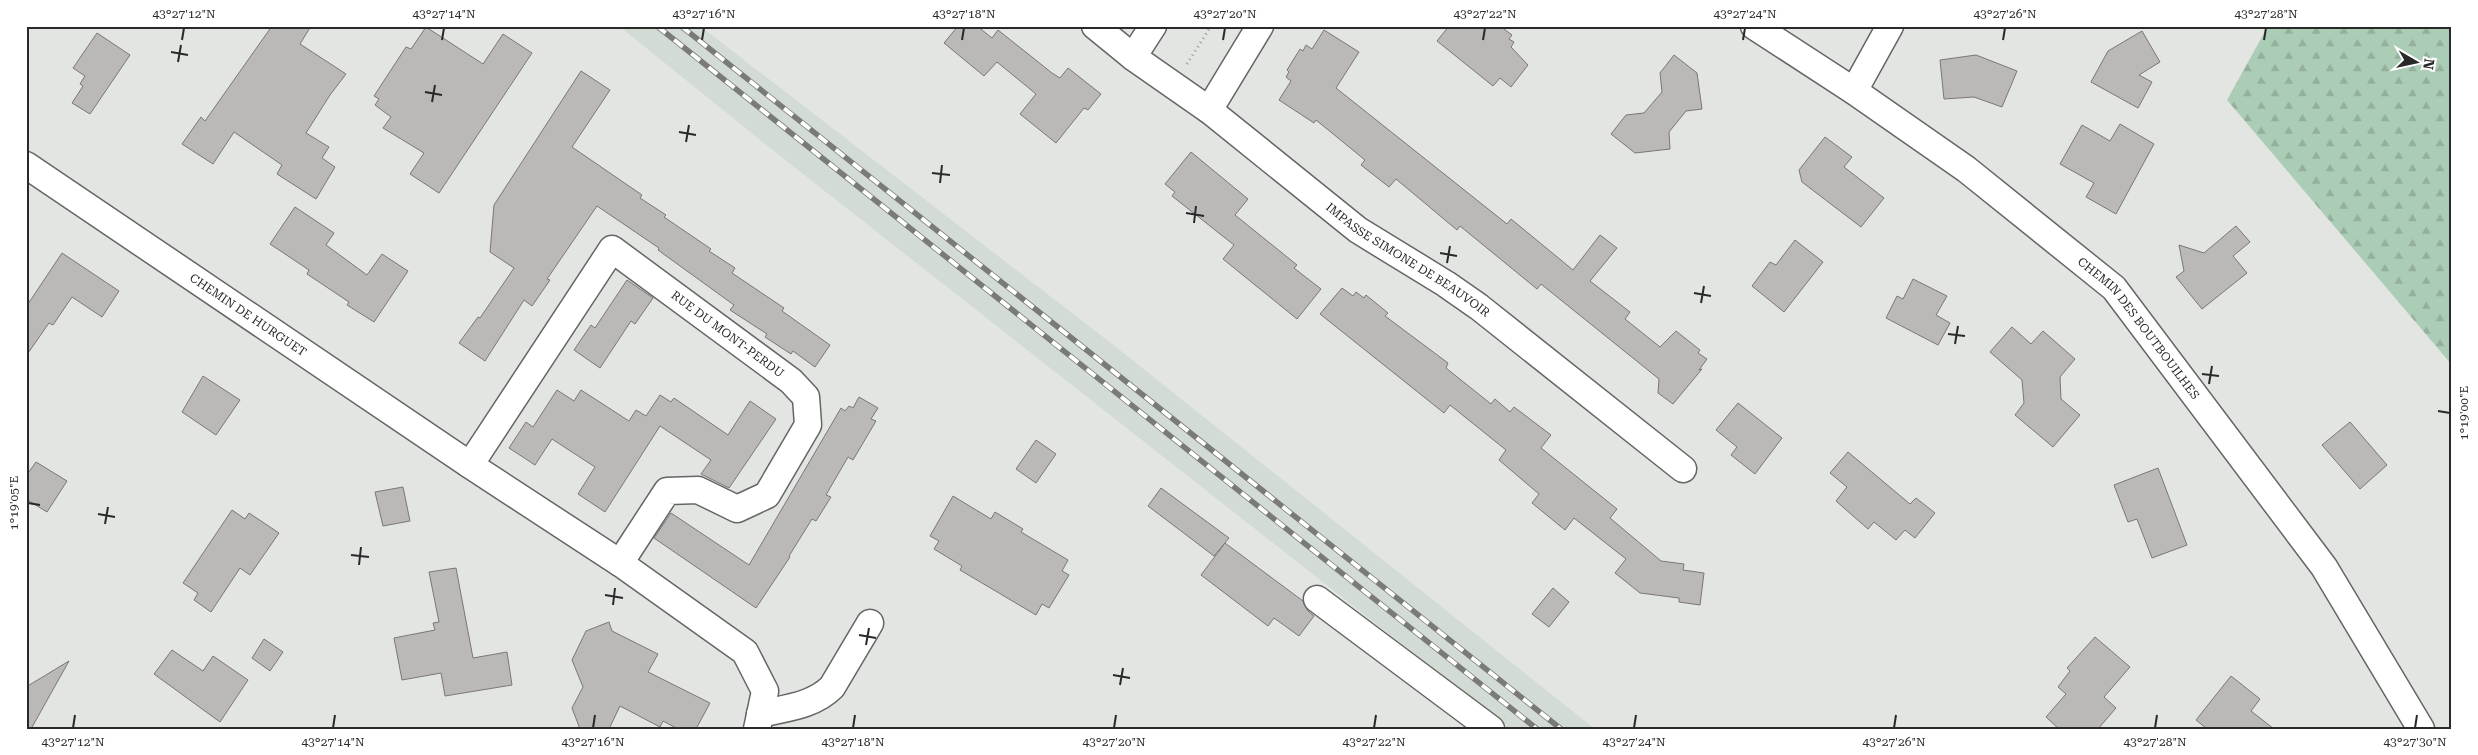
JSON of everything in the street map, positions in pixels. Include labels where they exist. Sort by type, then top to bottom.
[{"type":"street","name":"IMPASSE SIMONE DE BEAUVOIR","points":[[1095,26],[1132,57],[1209,110],[1358,230],[1446,284],[1472,303],[1683,469]]},
{"type":"street","points":[[1132,57],[1153,26]]},
{"type":"street","points":[[1209,110],[1260,26]]},
{"type":"street","name":"CHEMIN DES BOUTBOUILHES","points":[[1754,26],[1854,91],[1966,169],[2114,288],[2324,567],[2422,729]]},
{"type":"street","points":[[1854,91],[1890,26]]},
{"type":"street","name":"CHEMIN DE HURGUET","points":[[26,165],[470,465],[620,562],[746,652],[760,711]]},
{"type":"street","name":"RUE DU MONT-PERDU","points":[[470,465],[612,249],[791,381],[806,397],[808,425],[767,495],[737,509],[698,490],[667,492],[620,562]]},
{"type":"street","points":[[1318,599],[1491,729]]},
{"type":"street","points":[[760,711],[811,702],[824,695],[832,687],[870,623]]},
{"type":"path","points":[[1173,85],[1211,26]]},
{"type":"shaded area","points":[[619,26],[700,26],[1116,347],[1595,729],[1510,729],[784,159]]},
{"type":"green space","points":[[2268,26],[2452,26],[2452,365],[2227,100]]},
{"type":"building","points":[[272,26],[311,26],[300,44],[346,74],[306,133],[329,147],[322,158],[335,167],[316,199],[277,174],[282,165],[234,132],[213,164],[182,144],[201,117],[205,121]]},
{"type":"building","points":[[958,26],[977,26],[992,38],[998,30],[1060,78],[1068,68],[1101,94],[1088,110],[1084,108],[1056,143],[1020,114],[1036,94],[997,62],[984,76],[944,43]]},
{"type":"building","points":[[1449,26],[1500,26],[1512,35],[1509,39],[1514,42],[1511,47],[1528,65],[1511,87],[1500,78],[1493,86],[1437,41]]},
{"type":"building","points":[[426,27],[483,64],[503,34],[532,53],[439,193],[410,174],[424,153],[383,128],[391,117],[375,105],[379,99],[374,96],[406,47],[411,49]]},
{"type":"building","points":[[1324,30],[1359,52],[1336,88],[1507,224],[1511,219],[1573,270],[1600,235],[1617,248],[1590,281],[1630,312],[1625,319],[1660,347],[1676,331],[1700,350],[1698,353],[1707,359],[1699,370],[1702,369],[1673,404],[1658,393],[1659,379],[1541,284],[1537,289],[1460,226],[1457,230],[1396,179],[1389,187],[1361,165],[1365,160],[1316,120],[1314,123],[1279,100],[1291,81],[1286,77],[1289,72],[1287,70],[1300,49],[1303,51],[1306,45],[1312,49]]},
{"type":"building","points":[[2142,31],[2160,62],[2139,75],[2152,82],[2138,108],[2091,82],[2108,51]]},
{"type":"building","points":[[97,33],[130,55],[90,114],[72,103],[83,86],[80,84],[85,76],[73,68]]},
{"type":"building","points":[[1674,55],[1697,73],[1702,109],[1686,111],[1669,132],[1670,149],[1635,153],[1611,134],[1626,115],[1644,113],[1662,92],[1660,73]]},
{"type":"building","points":[[1976,55],[2017,71],[2002,107],[1974,97],[1944,99],[1940,60]]},
{"type":"building","points":[[581,71],[610,90],[572,147],[642,195],[640,198],[666,215],[664,217],[735,268],[732,273],[784,308],[782,311],[830,345],[815,367],[793,351],[791,354],[765,337],[767,334],[730,310],[734,305],[658,250],[659,248],[597,206],[547,279],[550,280],[532,306],[524,300],[485,361],[459,343],[478,317],[480,318],[514,268],[490,252],[494,205]]},
{"type":"building","points":[[2120,124],[2154,144],[2116,214],[2086,197],[2094,183],[2060,164],[2082,125],[2110,141]]},
{"type":"building","points":[[1825,137],[1852,157],[1844,167],[1884,198],[1861,227],[1802,182],[1799,170]]},
{"type":"building","points":[[1191,152],[1248,199],[1235,215],[1297,265],[1294,268],[1321,289],[1297,319],[1223,259],[1234,245],[1172,196],[1175,192],[1165,184]]},
{"type":"building","points":[[295,207],[334,233],[326,245],[367,275],[382,254],[408,271],[374,322],[347,305],[349,302],[307,274],[309,270],[270,244]]},
{"type":"building","points":[[2236,226],[2250,242],[2233,256],[2247,273],[2202,309],[2176,277],[2184,271],[2179,245],[2204,253]]},
{"type":"building","points":[[1795,240],[1823,262],[1784,312],[1752,286],[1770,262],[1776,265]]},
{"type":"building","points":[[62,253],[119,291],[102,317],[72,297],[53,325],[49,323],[26,356],[26,307]]},
{"type":"building","points":[[1913,279],[1947,296],[1936,315],[1950,323],[1938,345],[1886,318],[1897,296],[1903,299]]},
{"type":"building","points":[[627,280],[653,298],[635,324],[631,321],[600,368],[574,350],[591,325],[595,328]]},
{"type":"building","points":[[1342,288],[1353,296],[1356,292],[1364,298],[1366,295],[1388,313],[1385,316],[1448,363],[1446,368],[1491,404],[1495,399],[1510,412],[1514,407],[1551,435],[1541,448],[1617,509],[1610,518],[1661,561],[1684,564],[1683,570],[1704,573],[1700,605],[1679,602],[1679,598],[1640,593],[1615,573],[1626,559],[1574,518],[1565,530],[1532,503],[1539,494],[1499,460],[1506,450],[1450,405],[1444,413],[1320,314]]},
{"type":"building","points":[[2012,327],[2031,344],[2043,331],[2075,359],[2060,377],[2061,399],[2080,415],[2053,447],[2015,415],[2024,403],[2022,380],[1990,352]]},
{"type":"building","points":[[203,376],[240,400],[216,435],[182,412]]},
{"type":"building","points":[[557,390],[574,401],[581,390],[629,421],[636,410],[646,416],[660,395],[671,402],[674,398],[728,435],[750,401],[776,419],[729,488],[701,474],[711,460],[660,426],[605,512],[578,494],[595,467],[552,439],[535,465],[509,448],[526,422],[533,427]]},
{"type":"building","points":[[859,397],[878,408],[871,419],[876,421],[853,460],[848,457],[826,495],[831,497],[816,521],[812,519],[790,557],[756,608],[654,538],[671,513],[749,565],[841,408],[845,411],[849,406],[853,408]]},
{"type":"building","points":[[1738,403],[1782,438],[1755,474],[1731,455],[1737,447],[1716,430]]},
{"type":"building","points":[[2350,422],[2387,465],[2360,489],[2322,445]]},
{"type":"building","points":[[1036,440],[1056,454],[1036,483],[1016,469]]},
{"type":"building","points":[[1848,452],[1910,504],[1916,498],[1935,513],[1915,538],[1905,530],[1896,540],[1874,522],[1868,529],[1836,501],[1847,487],[1830,473]]},
{"type":"building","points":[[36,462],[67,481],[47,512],[26,499],[26,476]]},
{"type":"building","points":[[2158,468],[2187,545],[2152,558],[2137,519],[2128,522],[2114,485]]},
{"type":"building","points":[[403,487],[410,521],[383,526],[375,492]]},
{"type":"building","points":[[1161,488],[1229,538],[1214,556],[1148,506]]},
{"type":"building","points":[[953,496],[991,519],[995,512],[1023,529],[1021,532],[1068,560],[1062,571],[1069,575],[1049,608],[1042,604],[1036,615],[960,570],[962,566],[934,549],[939,541],[930,536]]},
{"type":"building","points":[[232,510],[245,519],[249,513],[279,533],[250,575],[240,568],[211,612],[194,600],[198,593],[183,583]]},
{"type":"building","points":[[1225,543],[1303,601],[1308,611],[1314,616],[1299,636],[1274,618],[1268,626],[1201,575]]},
{"type":"building","points":[[456,568],[473,658],[507,652],[512,685],[445,696],[441,673],[402,680],[394,638],[435,630],[433,623],[439,622],[429,572]]},
{"type":"building","points":[[1553,588],[1569,602],[1549,627],[1532,614]]},
{"type":"building","points":[[609,622],[612,631],[658,654],[648,672],[710,703],[696,729],[678,729],[663,721],[660,727],[620,706],[609,729],[580,729],[572,708],[583,687],[572,660],[586,631]]},
{"type":"building","points":[[2095,637],[2130,667],[2104,697],[2116,708],[2098,729],[2059,729],[2046,717],[2066,694],[2058,687],[2070,671],[2067,668]]},
{"type":"building","points":[[264,639],[283,652],[270,671],[252,658]]},
{"type":"building","points":[[172,650],[203,671],[213,656],[248,680],[220,722],[154,674]]},
{"type":"building","points":[[69,661],[31,729],[26,729],[26,687]]},
{"type":"building","points":[[2231,676],[2260,699],[2251,711],[2274,729],[2207,729],[2196,720]]},
{"type":"railway","points":[[657,26],[1537,729]]},
{"type":"railway","points":[[681,26],[1561,729]]}]
